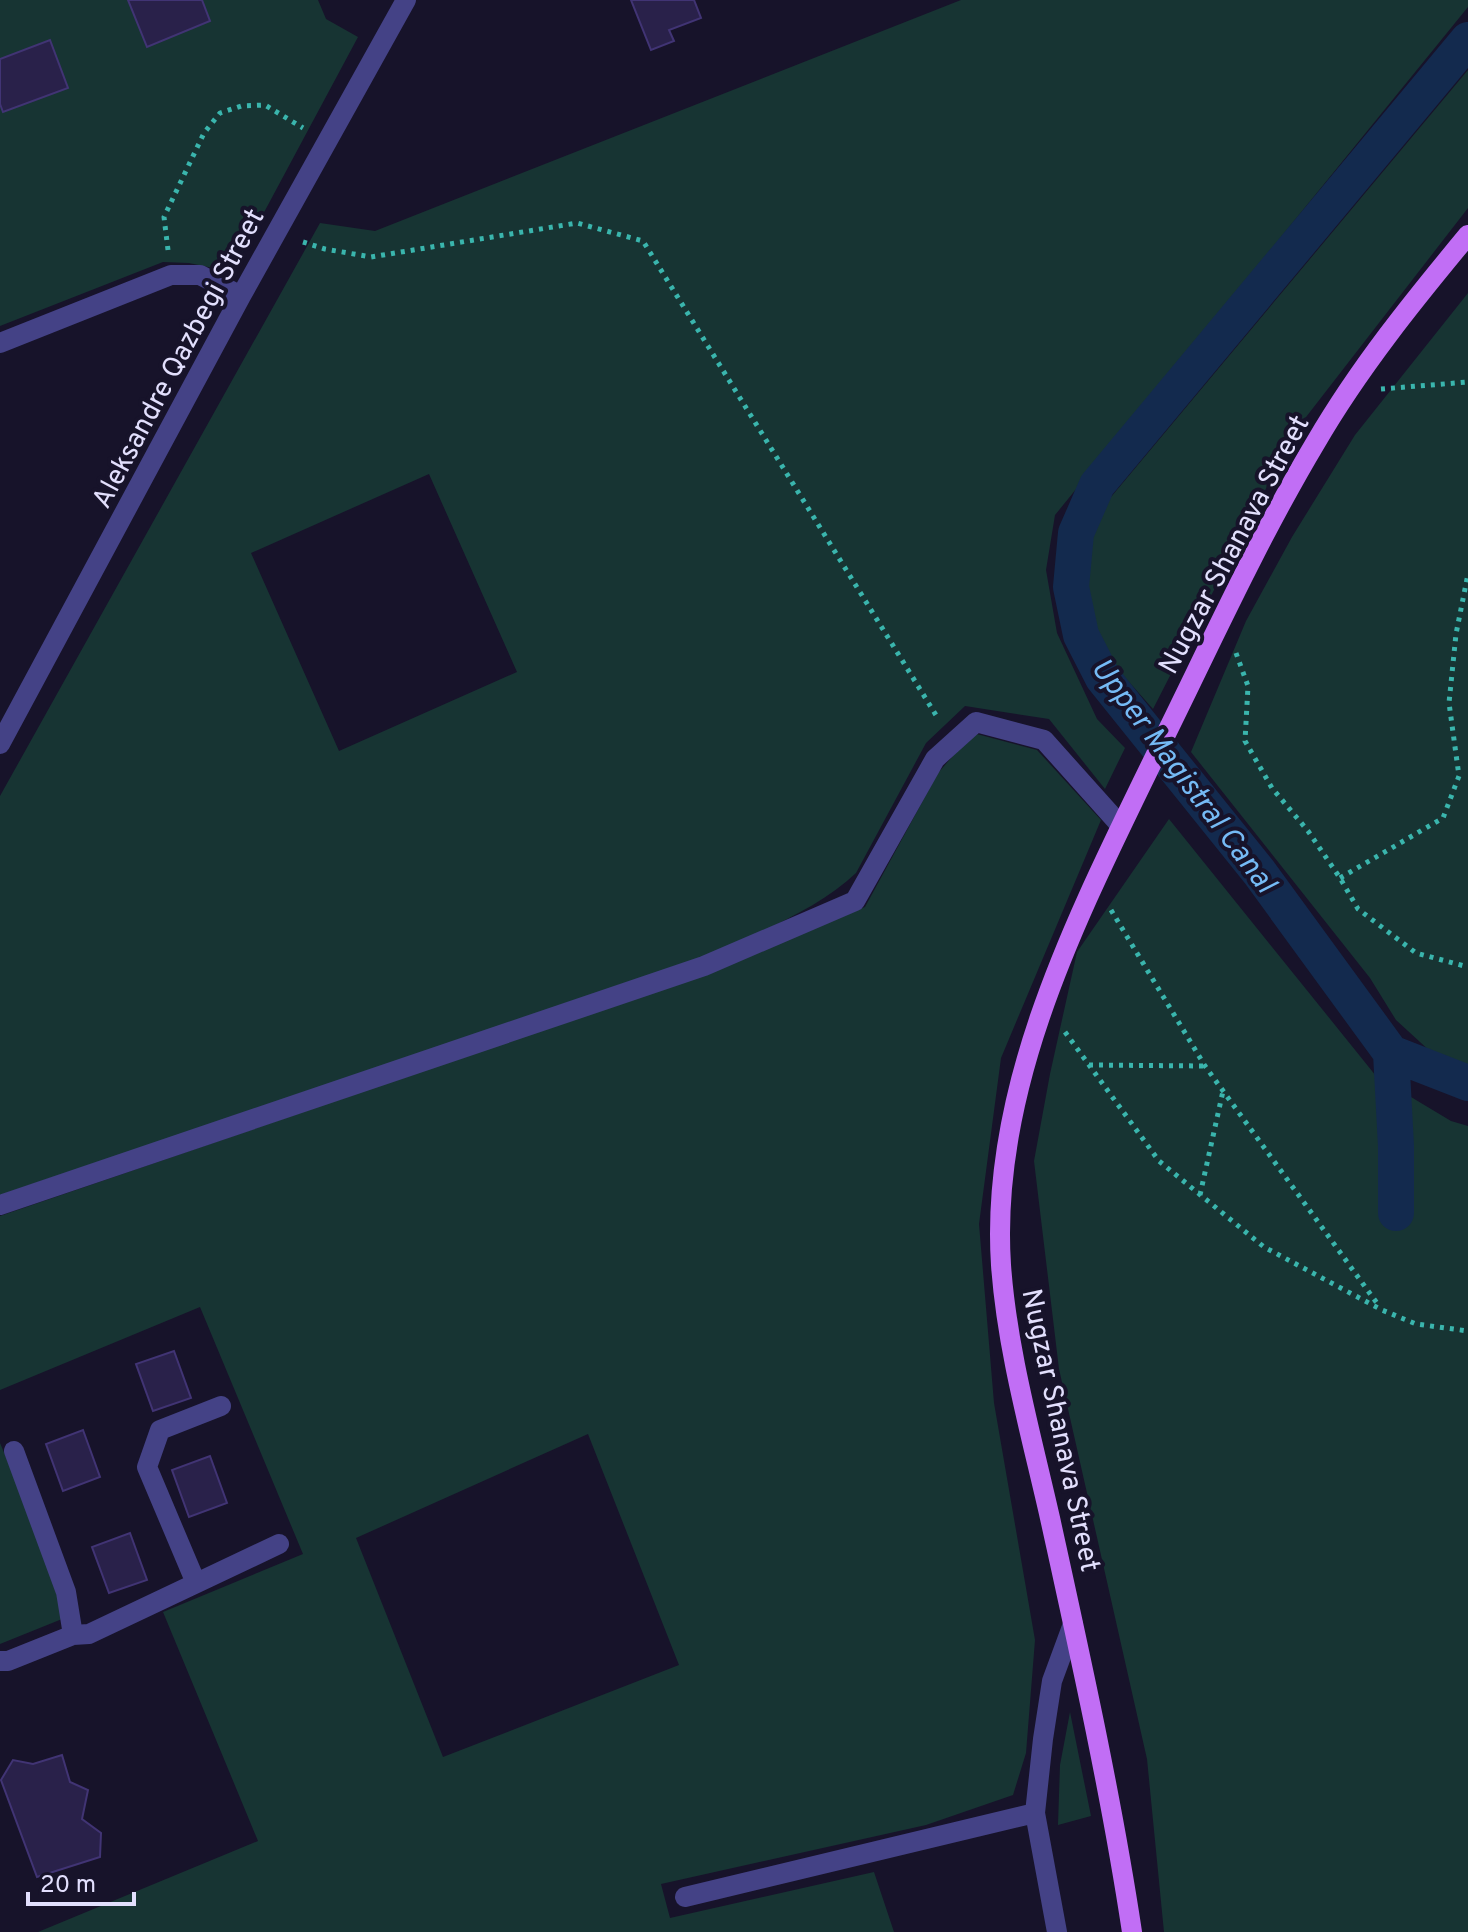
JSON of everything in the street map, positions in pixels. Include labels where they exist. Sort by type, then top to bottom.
[{"type":"main road","name":"Nugzar Shanava Street","points":[[1132,1932],[1118,1839],[1007,1323],[1000,1210],[1015,1107],[1045,1001],[1095,883],[1285,497],[1347,393],[1432,278],[1468,235]]},
{"type":"street","name":"Aleksandre Qazbegi Street","points":[[0,744],[241,296],[406,0]]},
{"type":"street","points":[[0,343],[171,275],[200,275],[241,296]]},
{"type":"street","points":[[0,707],[25,698]]},
{"type":"street","points":[[0,1205],[704,966],[855,901],[935,759],[976,722],[1044,740],[1121,826]]},
{"type":"street","points":[[196,1583],[147,1467],[160,1430],[221,1406]]},
{"type":"street","points":[[14,1451],[66,1592],[73,1635]]},
{"type":"street","points":[[0,1661],[8,1661],[73,1635],[89,1634],[279,1544]]},
{"type":"street","points":[[1057,1932],[1035,1813],[1052,1681],[1073,1624]]},
{"type":"street","points":[[685,1897],[1035,1813]]},
{"type":"path","points":[[171,275],[164,217],[204,133],[220,113],[241,106],[265,105],[327,142]]},
{"type":"path","points":[[275,234],[325,249],[371,257],[577,223],[643,241],[953,743]]},
{"type":"path","points":[[1347,393],[1468,382]]},
{"type":"path","points":[[1340,878],[1443,818],[1459,776],[1449,703],[1456,634],[1468,574]]},
{"type":"path","points":[[1223,618],[1248,686],[1245,741],[1272,788],[1308,831],[1358,909],[1416,953],[1468,967]]},
{"type":"path","points":[[1095,883],[1205,1066],[1382,1310]]},
{"type":"path","points":[[1045,1001],[1159,1161],[1264,1247],[1382,1310],[1416,1324],[1468,1331]]},
{"type":"path","points":[[1088,1065],[1205,1066]]},
{"type":"path","points":[[1200,1195],[1223,1091]]},
{"type":"green space","points":[[0,0],[318,0],[326,19],[358,37],[232,272],[189,263],[163,262],[0,326]]},
{"type":"green space","points":[[961,0],[1468,0],[1468,7],[1055,515],[1046,570],[1057,633],[1097,719],[1125,748],[1105,789],[1049,719],[965,706],[926,743],[856,873],[822,900],[782,922],[700,960],[0,1195],[0,796],[320,223],[375,231]],"holes":[[[429,474],[517,672],[339,751],[251,553]]]},
{"type":"green space","points":[[1468,70],[1468,208],[1296,430],[1153,709],[1106,656],[1089,612],[1083,578],[1089,539],[1106,503]]},
{"type":"green space","points":[[1468,293],[1468,1067],[1432,1053],[1396,1020],[1370,978],[1191,752],[1246,621],[1292,537],[1355,435]]},
{"type":"green space","points":[[973,733],[1037,750],[1101,820],[1001,1058],[979,1224],[994,1403],[1035,1640],[1026,1753],[1013,1795],[926,1825],[661,1884],[670,1918],[874,1872],[894,1932],[38,1932],[258,1841],[163,1612],[303,1554],[200,1307],[0,1390],[0,1216],[711,972],[865,907],[938,773]],"holes":[[[588,1434],[679,1665],[443,1757],[356,1538]]]},
{"type":"green space","points":[[1169,819],[1376,1076],[1451,1121],[1468,1126],[1468,1932],[1164,1932],[1147,1759],[1059,1369],[1034,1161],[1077,952]]},
{"type":"green space","points":[[0,1443],[72,1615],[0,1644]]},
{"type":"green space","points":[[1070,1712],[1091,1816],[1058,1825],[1060,1765]]},
{"type":"building","points":[[128,0],[202,0],[210,21],[147,47]]},
{"type":"building","points":[[631,0],[694,0],[701,18],[669,30],[674,41],[651,50]]},
{"type":"building","points":[[50,40],[68,88],[3,112],[0,104],[0,59]]},
{"type":"building","points":[[174,1351],[191,1398],[153,1411],[136,1364]]},
{"type":"building","points":[[83,1430],[100,1477],[63,1491],[46,1444]]},
{"type":"building","points":[[210,1456],[227,1503],[189,1517],[172,1470]]},
{"type":"building","points":[[130,1533],[147,1580],[109,1593],[92,1547]]},
{"type":"building","points":[[62,1755],[70,1782],[88,1790],[82,1819],[101,1833],[100,1857],[37,1877],[1,1780],[13,1760],[33,1764]]},
{"type":"waterway","name":"Upper Magistral Canal","points":[[1468,40],[1097,485],[1076,533],[1071,587],[1081,635],[1103,678],[1259,872],[1391,1053],[1468,1083]]},
{"type":"waterway","points":[[1391,1053],[1396,1213]]}]
